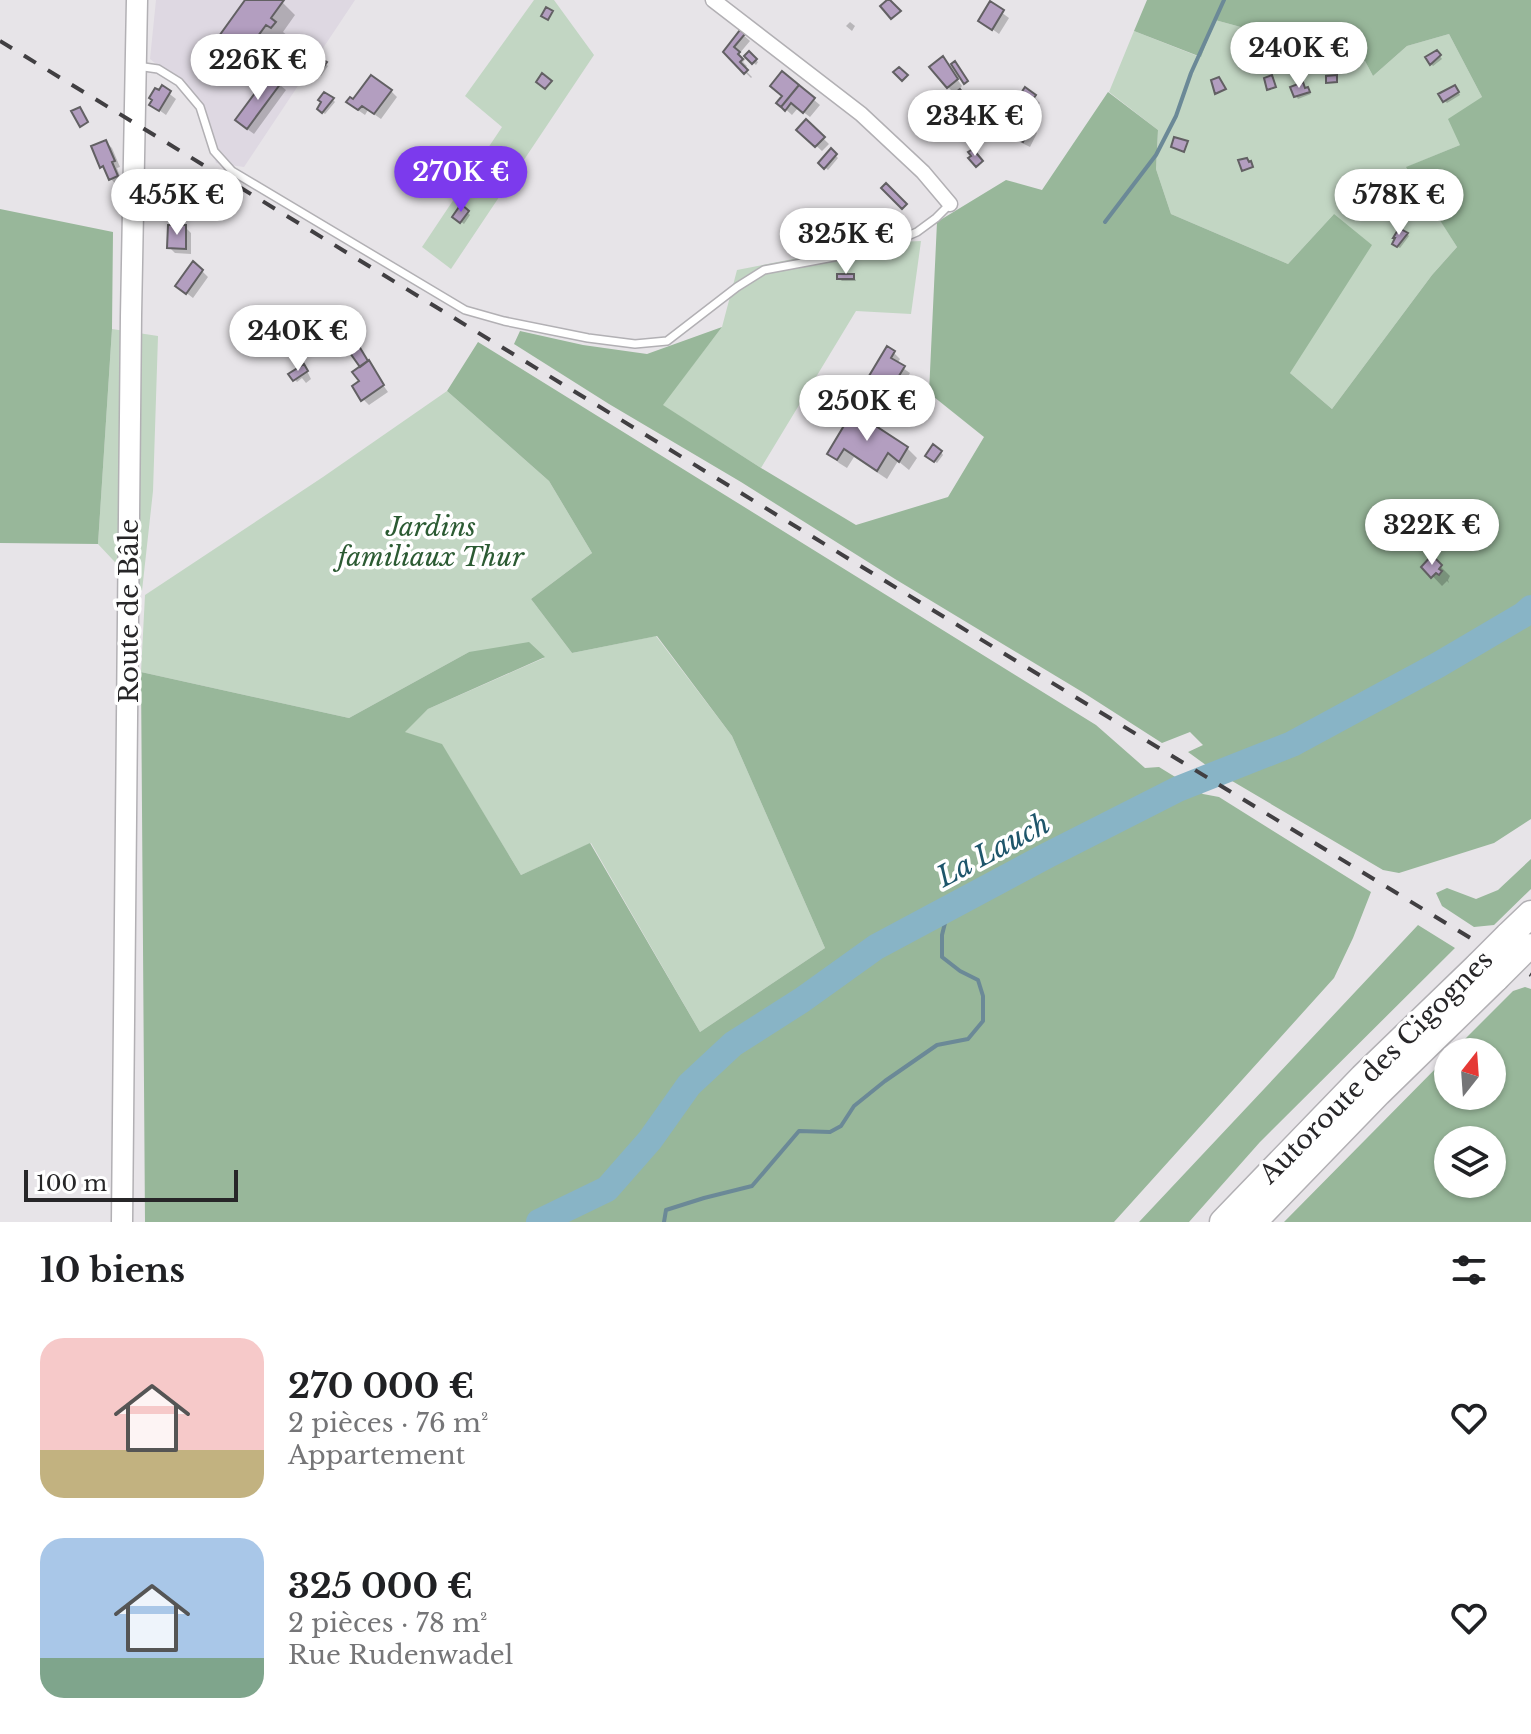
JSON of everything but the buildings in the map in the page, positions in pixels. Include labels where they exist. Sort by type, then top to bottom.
[{"type":"highway","name":"Autoroute des Cigognes","points":[[1223,1222],[1353,1088],[1522,942],[1531,914]]},
{"type":"highway","name":"Autoroute des Cigognes","points":[[1253,1222],[1378,1093],[1488,971]]},
{"type":"main road","name":"Route de Bâle","points":[[122,1222],[137,0]]},
{"type":"street","points":[[713,0],[861,114],[923,172],[950,204]]},
{"type":"lane","points":[[136,66],[158,69],[179,82],[200,107],[214,151],[232,171],[246,180],[465,310],[588,338],[635,344],[667,341],[764,270],[877,249],[917,232],[950,204]]},
{"type":"shaded area","points":[[156,0],[355,0],[244,167],[216,163],[201,100],[150,59]]},
{"type":"green space","points":[[534,0],[554,0],[594,55],[451,269],[422,247],[502,127],[465,96]]},
{"type":"green space","points":[[1147,0],[1531,0],[1531,819],[1494,843],[1399,873],[1383,870],[1210,768],[1188,752],[1203,745],[1190,732],[1162,743],[514,344],[520,331],[583,345],[647,354],[722,327],[663,405],[856,525],[948,497],[984,437],[929,393],[937,222],[1006,180],[1042,190],[1108,92],[1158,130],[1156,169],[1171,214],[1288,264],[1334,214],[1372,245],[1290,373],[1332,409],[1432,275],[1457,247],[1406,167],[1460,145],[1448,119],[1482,97],[1449,34],[1407,46],[1373,76],[1365,61],[1215,20],[1201,57],[1134,31]]},
{"type":"green space","points":[[1215,20],[1365,61],[1373,76],[1407,46],[1449,34],[1482,97],[1460,145],[1407,167],[1457,247],[1432,275],[1332,409],[1290,373],[1334,214],[1288,264],[1171,214],[1156,169],[1158,130],[1109,92],[1134,31],[1200,57]]},
{"type":"green space","points":[[0,209],[113,232],[112,329],[98,544],[0,543]]},
{"type":"green space","points":[[921,241],[911,314],[856,311],[761,468],[662,405],[722,327],[737,270],[875,243]]},
{"type":"green space","points":[[112,329],[158,336],[153,491],[142,591],[98,544]]},
{"type":"green space","points":[[478,342],[1096,725],[1145,768],[1159,767],[1203,794],[1219,797],[1371,892],[1334,978],[1114,1222],[145,1222],[141,672],[349,718],[469,652],[529,642],[545,657],[428,709],[405,732],[442,744],[521,875],[590,843],[700,1032],[825,948],[732,736],[657,636],[572,653],[531,599],[592,553],[549,481],[447,391]]},
{"type":"green space","name":"Jardins familiaux Thur","points":[[447,391],[549,481],[592,553],[531,599],[572,653],[656,636],[732,736],[825,948],[700,1032],[591,843],[521,875],[442,745],[404,732],[428,709],[544,658],[469,652],[349,718],[141,672],[145,595]]},
{"type":"green space","points":[[1531,859],[1531,889],[1494,925],[1474,927],[1442,906],[1436,893],[1447,888],[1476,899],[1498,890]]},
{"type":"green space","points":[[1418,925],[1455,948],[1260,1142],[1189,1222],[1139,1222]]},
{"type":"green space","points":[[1525,987],[1531,989],[1531,1222],[1284,1222],[1434,1070],[1434,1110],[1506,1110],[1506,1038],[1466,1038],[1513,991]]},
{"type":"waterway","points":[[1105,222],[1156,155],[1176,116],[1191,73],[1224,0]]},
{"type":"waterway","name":"La Lauch","points":[[539,1222],[607,1189],[650,1140],[689,1085],[733,1044],[876,947],[1178,789],[1292,744],[1438,665],[1531,608]]},
{"type":"waterway","points":[[664,1222],[666,1210],[752,1186],[799,1131],[830,1132],[841,1126],[854,1106],[937,1045],[968,1039],[983,1021],[983,996],[978,980],[942,957],[942,935],[949,907]]},
{"type":"railway","points":[[0,41],[1531,975]]}]
